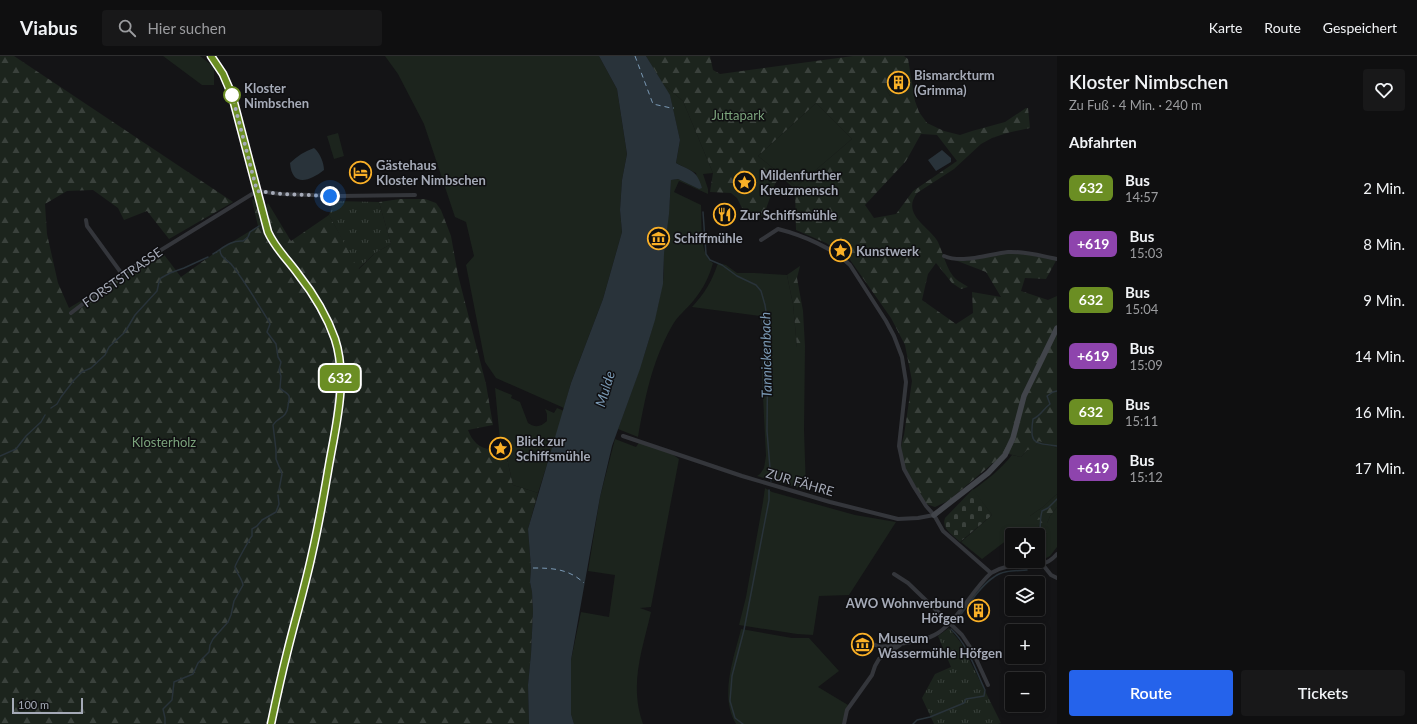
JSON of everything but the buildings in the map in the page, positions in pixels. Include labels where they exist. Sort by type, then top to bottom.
[{"type":"main road","points":[[211,56],[223,74],[232,95],[270,236],[308,288],[328,324],[337,348],[340,364],[340,382],[331,452],[315,540],[271,724]]},
{"type":"street","points":[[257,191],[282,194],[347,196],[415,195]]},
{"type":"street","name":"FORSTSTRASSE","points":[[71,313],[122,274],[257,191]]},
{"type":"street","points":[[86,220],[87,226],[122,274]]},
{"type":"street","points":[[761,240],[778,229],[802,236],[844,259],[850,265],[877,306],[894,336],[904,366],[906,382],[899,446],[904,469],[943,531],[991,573]]},
{"type":"street","points":[[944,256],[952,259],[983,257],[1007,252],[1015,252],[1057,259]]},
{"type":"street","name":"ZUR FÄHRE","points":[[623,436],[742,476],[830,502],[898,519],[918,518],[934,515],[968,490],[988,473],[1005,455],[1013,438],[1024,396],[1057,328]]},
{"type":"street","points":[[1045,564],[1057,554]]},
{"type":"street","points":[[865,639],[881,647],[902,644],[938,633],[950,622],[991,573],[1005,567]]},
{"type":"street","points":[[1045,568],[1051,575],[1057,578]]},
{"type":"street","points":[[894,574],[908,583],[962,635],[972,650],[988,685]]},
{"type":"street","points":[[844,724],[847,710],[872,675],[875,666],[882,656],[902,644]]},
{"type":"street","points":[[881,647],[882,656]]},
{"type":"green space","name":"Klosterholz","points":[[0,56],[14,56],[233,202],[169,239],[147,211],[124,220],[118,208],[93,190],[67,191],[45,204],[47,234],[58,283],[69,308],[162,252],[181,277],[216,252],[258,226],[252,200],[255,199],[263,225],[306,289],[326,325],[334,349],[338,371],[335,410],[316,527],[269,724],[0,724]]},
{"type":"green space","points":[[163,56],[200,56],[214,67],[214,85],[202,85]]},
{"type":"green space","points":[[385,56],[599,56],[617,89],[627,154],[622,180],[620,210],[622,232],[603,299],[571,383],[564,408],[496,378],[485,362],[466,265],[474,256],[466,222],[455,217],[424,124],[398,74]]},
{"type":"green space","name":"Juttapark","points":[[646,56],[710,56],[713,70],[720,74],[853,56],[904,56],[908,59],[915,101],[919,112],[927,123],[944,131],[960,135],[1005,122],[1028,108],[1030,128],[1007,133],[992,138],[981,144],[954,169],[917,193],[913,201],[912,208],[918,220],[938,242],[946,264],[953,276],[968,287],[961,289],[952,283],[936,263],[928,274],[922,300],[956,324],[973,313],[972,292],[1001,297],[986,272],[952,259],[1007,252],[1057,259],[1046,279],[1025,278],[1021,291],[1048,300],[1057,296],[1057,448],[1039,441],[1033,449],[1027,450],[1021,457],[1005,453],[948,501],[935,507],[926,504],[904,468],[901,446],[912,381],[905,345],[891,318],[848,257],[826,243],[796,230],[795,189],[780,176],[775,184],[763,217],[742,208],[737,198],[731,193],[710,192],[713,173],[683,101],[662,83]],"holes":[[[896,74],[903,82],[890,96],[885,87]],[[816,103],[852,139],[796,187],[758,156]],[[921,134],[937,135],[957,161],[913,191],[896,214],[874,218],[865,205],[906,161]]]},
{"type":"green space","points":[[896,73],[903,82],[890,96],[885,87]]},
{"type":"green space","points":[[662,83],[683,101],[713,173],[703,174],[708,189],[708,194],[679,181],[674,192],[701,205],[703,245],[705,253],[713,263],[703,287],[694,300],[674,322],[665,339],[650,380],[638,437],[618,429],[643,359],[658,305],[663,278],[671,180],[678,179],[699,189],[696,173],[676,163],[680,140],[670,96]]},
{"type":"green space","points":[[816,103],[852,139],[796,187],[758,156]]},
{"type":"green space","points":[[338,133],[344,156],[334,159],[327,136]]},
{"type":"green space","points":[[400,199],[425,199],[436,203],[441,210],[451,236],[458,275],[486,384],[493,425],[468,430],[474,441],[484,448],[493,449],[494,442],[500,441],[504,446],[513,485],[538,493],[528,529],[531,568],[530,582],[533,611],[528,685],[529,724],[274,724],[337,425],[342,391],[343,371],[337,337],[328,316],[310,286],[288,258],[272,234],[265,212],[268,203],[291,241],[329,215],[359,269],[375,253],[391,244],[379,202]]},
{"type":"green space","points":[[334,201],[379,202],[391,244],[375,253],[358,269],[329,215]]},
{"type":"green space","points":[[718,263],[726,265],[737,273],[787,275],[793,304],[797,347],[805,347],[804,430],[806,490],[757,476],[764,468],[766,456],[762,377],[763,331],[760,316],[692,307],[708,286]]},
{"type":"green space","points":[[800,266],[797,278],[803,311],[805,347],[797,347],[793,304],[787,275]]},
{"type":"green space","points":[[495,388],[512,395],[511,398],[520,402],[528,423],[533,426],[540,426],[547,421],[545,409],[554,413],[557,408],[564,411],[538,493],[513,485],[504,446],[500,441]]},
{"type":"green space","points":[[615,439],[636,447],[640,441],[667,450],[679,459],[651,607],[640,608],[651,612],[638,668],[637,682],[639,710],[643,724],[574,724],[571,714],[571,660],[581,612],[609,617],[615,575],[588,571],[600,497]]},
{"type":"green space","points":[[1039,441],[1057,448],[1057,494],[1043,507],[1030,516],[1042,519],[1038,528],[1005,528],[1005,542],[982,559],[961,542],[992,515],[973,490],[994,474],[1012,455],[1021,457],[1027,450],[1033,448]]},
{"type":"green space","points":[[765,488],[772,492],[855,515],[896,522],[849,595],[819,596],[813,635],[739,625],[746,597]]},
{"type":"green space","points":[[973,489],[992,515],[960,542],[946,529],[944,522],[945,518]]},
{"type":"green space","points":[[1057,494],[1057,507],[1047,523],[1047,532],[1045,535],[1045,528],[1038,528],[1042,519],[1032,521],[1030,516],[1043,507]]},
{"type":"green space","points":[[1057,507],[1057,547],[1050,556],[1045,558],[1045,535],[1050,516]]},
{"type":"green space","points":[[949,628],[961,643],[1001,723],[934,724],[922,698],[935,674],[951,667],[938,636]]},
{"type":"green space","points":[[741,629],[792,638],[809,638],[839,671],[818,687],[848,705],[842,724],[736,724],[731,713],[728,689],[732,664]]},
{"type":"water","name":"Mulde","points":[[599,56],[646,56],[670,95],[680,140],[676,163],[696,174],[702,188],[699,189],[678,179],[671,180],[669,214],[664,254],[663,284],[655,320],[640,369],[612,446],[600,497],[571,660],[571,714],[574,724],[529,724],[528,685],[533,611],[530,582],[531,568],[528,529],[571,383],[603,299],[622,232],[620,210],[622,180],[627,154],[617,89]]},
{"type":"water","points":[[314,148],[321,158],[324,170],[308,179],[298,179],[291,171],[290,163],[301,154]]},
{"type":"water","points":[[942,150],[951,158],[951,162],[936,171],[928,160]]},
{"type":"waterway","name":"Tannickenbach","points":[[703,212],[706,254],[710,260],[722,265],[737,276],[756,285],[761,291],[765,305],[768,325],[767,431],[771,481]]},
{"type":"waterway","points":[[213,254],[231,243],[243,241],[248,237],[250,232],[259,226]]},
{"type":"waterway","points":[[220,250],[222,256],[231,264],[241,277],[268,320],[270,324],[267,332],[276,344],[278,357],[281,362],[279,370],[281,376],[280,388],[289,396],[289,398],[286,413],[273,425],[276,459],[282,474],[279,490]]},
{"type":"waterway","points":[[51,408],[57,404],[74,380],[82,372],[91,368],[105,355],[109,347],[125,332],[135,315],[157,291],[161,278],[208,257]]},
{"type":"waterway","name":"Tannickenbach","points":[[1057,391],[1047,396],[1050,404],[1033,419],[1032,427],[1033,438],[1035,441],[1038,443],[1057,446]]},
{"type":"waterway","points":[[0,456],[16,449],[26,436],[41,422],[45,415]]},
{"type":"waterway","name":"Tannickenbach","points":[[743,724],[735,718],[730,701],[732,676],[744,630],[769,500],[769,490]]},
{"type":"waterway","points":[[165,724],[163,709],[172,700],[174,682],[193,674],[198,663],[209,652],[213,639],[228,622],[234,601],[243,585],[235,567],[252,536],[252,529],[262,520],[276,512],[279,504],[278,495]]},
{"type":"waterway","name":"Tannickenbach","points":[[1040,528],[1042,511],[1048,508],[1057,499]]},
{"type":"waterway","name":"Tannickenbach","points":[[959,617],[980,590],[994,577],[1005,572],[1027,570]]},
{"type":"waterway","name":"Tannickenbach","points":[[913,724],[917,720],[930,717],[964,703],[966,699],[984,696],[985,690],[971,658],[962,642],[951,629]]},
{"type":"ferry route","points":[[635,56],[653,104],[674,108]]},
{"type":"ferry route","points":[[533,568],[547,568],[567,572],[584,583]]},
{"type":"bus line","name":"632","points":[[211,56],[223,74],[232,95],[268,232],[274,243],[299,274],[317,302],[335,340],[340,364],[337,410],[318,528],[271,724]]},
{"type":"place","name":"Bismarckturm (Grimma)","points":[[899,82]]},
{"type":"place","name":"Kloster Nimbschen","points":[[232,95]]},
{"type":"place","name":"Gästehaus Kloster Nimbschen","points":[[361,172]]},
{"type":"place","name":"Mildenfurther Kreuzmensch","points":[[745,182]]},
{"type":"place","name":"Zur Schiffsmühle","points":[[725,215]]},
{"type":"place","name":"Schiffmühle","points":[[659,238]]},
{"type":"place","name":"Kunstwerk","points":[[840,251]]},
{"type":"place","name":"Blick zur Schiffsmühle","points":[[500,448]]},
{"type":"place","name":"AWO Wohnverbund Höfgen","points":[[979,610]]},
{"type":"place","name":"Museum Wassermühle Höfgen","points":[[863,645]]},
{"type":"route","points":[[232,95],[257,191],[282,194],[330,196]]}]
